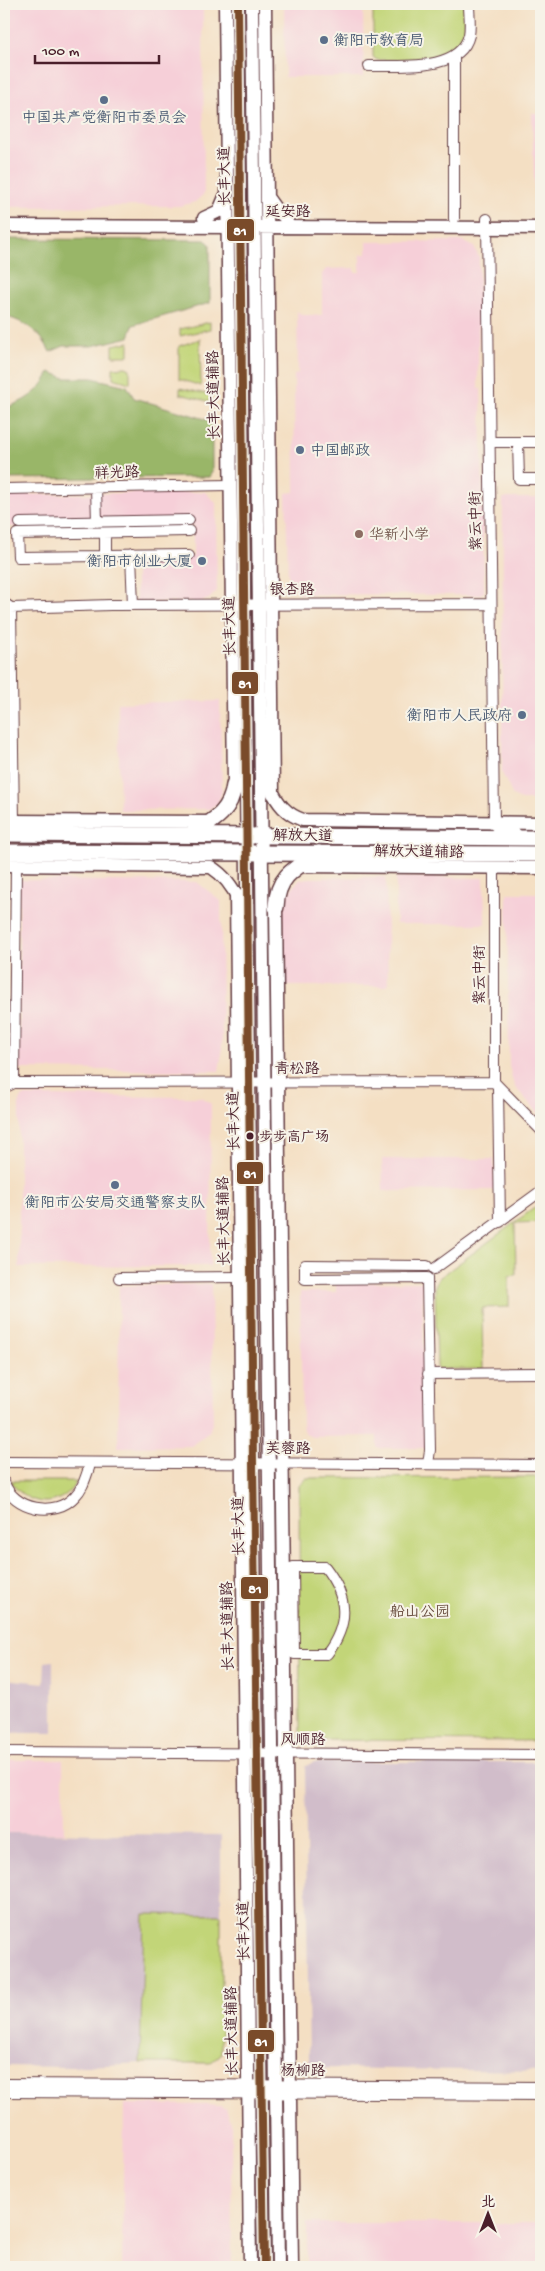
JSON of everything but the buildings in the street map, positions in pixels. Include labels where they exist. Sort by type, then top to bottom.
[{"type":"highway","points":[[190,834],[212,822],[226,809],[233,798],[234,785]]},
{"type":"highway","points":[[9,821],[41,834]]},
{"type":"highway","points":[[494,822],[518,838]]},
{"type":"highway","name":"解放大道","points":[[4,834],[541,838]]},
{"type":"highway","name":"解放大道","points":[[10,858],[254,852],[494,861],[541,854]]},
{"type":"highway","points":[[276,907],[276,895],[288,874],[297,866],[319,853]]},
{"type":"main road","name":"长丰大道辅路","points":[[225,4],[234,785]]},
{"type":"main road","name":"长丰大道","points":[[252,4],[254,222],[262,358],[256,385],[265,604],[259,716],[260,766],[254,835]]},
{"type":"main road","points":[[265,4],[268,337],[262,358],[265,604],[272,692],[273,794]]},
{"type":"main road","name":"长丰大道","points":[[236,6],[241,222],[246,681],[263,1083],[278,2267]]},
{"type":"main road","points":[[254,173],[268,199],[288,223],[271,239],[268,250]]},
{"type":"main road","points":[[226,184],[225,200],[219,211],[205,222],[227,246],[241,272]]},
{"type":"main road","name":"延安路","points":[[4,218],[268,223],[487,223],[541,219]]},
{"type":"main road","name":"延安路","points":[[288,223],[454,219],[541,228]]},
{"type":"main road","name":"延安路","points":[[4,226],[205,222]]},
{"type":"main road","points":[[242,358],[262,358]]},
{"type":"main road","points":[[243,452],[230,485],[244,509]]},
{"type":"main road","points":[[234,733],[246,681]]},
{"type":"main road","points":[[272,692],[259,716],[272,743]]},
{"type":"main road","points":[[260,766],[273,794]]},
{"type":"main road","name":"解放大道辅路","points":[[273,794],[276,801],[290,815],[303,820],[541,823]]},
{"type":"main road","points":[[9,821],[212,822]]},
{"type":"main road","name":"长丰大道","points":[[254,852],[247,919],[243,1083],[251,1750],[262,2089],[264,2267]]},
{"type":"main road","points":[[10,858],[210,868],[219,872],[231,885],[247,919]]},
{"type":"main road","name":"解放大道辅路","points":[[297,866],[494,861],[541,868]]},
{"type":"main road","points":[[236,894],[243,1083]]},
{"type":"main road","points":[[276,907],[292,2267]]},
{"type":"main road","name":"长丰大道辅路","points":[[250,2267],[248,2089],[251,1750]]},
{"type":"street","points":[[369,66],[422,65],[454,56],[469,34],[469,4]]},
{"type":"street","points":[[454,56],[454,219]]},
{"type":"street","name":"紫云中街","points":[[487,223],[494,822]]},
{"type":"street","points":[[490,442],[541,442]]},
{"type":"street","points":[[518,442],[519,479],[541,479]]},
{"type":"street","name":"祥光路","points":[[4,489],[230,485]]},
{"type":"street","points":[[96,488],[97,522]]},
{"type":"street","points":[[20,523],[189,520]]},
{"type":"street","points":[[189,531],[17,534],[18,556],[189,555]]},
{"type":"street","points":[[105,533],[105,556]]},
{"type":"street","points":[[131,555],[132,605]]},
{"type":"street","name":"银杏路","points":[[7,606],[491,604]]},
{"type":"street","points":[[7,606],[9,821]]},
{"type":"street","points":[[10,858],[14,1083]]},
{"type":"street","name":"紫云中街","points":[[494,861],[496,1084],[500,1222]]},
{"type":"street","name":"青松路","points":[[4,1088],[14,1083],[496,1084]]},
{"type":"street","points":[[496,1084],[541,1130]]},
{"type":"street","points":[[430,1464],[427,1278],[423,1272],[500,1222],[541,1191]]},
{"type":"street","points":[[427,1278],[305,1279],[305,1265],[431,1267]]},
{"type":"street","points":[[119,1278],[245,1277]]},
{"type":"street","points":[[428,1374],[541,1373]]},
{"type":"street","name":"芙蓉路","points":[[4,1462],[247,1466]]},
{"type":"street","name":"芙蓉路","points":[[4,1468],[541,1464]]},
{"type":"street","name":"芙蓉路","points":[[283,1466],[541,1471]]},
{"type":"street","points":[[4,1482],[14,1498],[25,1505],[39,1509],[50,1509],[63,1505],[74,1498],[82,1487],[89,1468]]},
{"type":"street","points":[[293,1567],[325,1567],[340,1590],[343,1601],[342,1630],[328,1654],[294,1654],[293,1567]]},
{"type":"street","name":"风顺路","points":[[4,1746],[272,1751],[541,1748]]},
{"type":"street","name":"风顺路","points":[[4,1752],[251,1750]]},
{"type":"street","name":"风顺路","points":[[286,1751],[541,1755]]},
{"type":"street","name":"杨柳路","points":[[4,2084],[248,2089]]},
{"type":"street","name":"杨柳路","points":[[4,2092],[541,2087]]},
{"type":"street","name":"杨柳路","points":[[290,2089],[541,2095]]},
{"type":"shaded area","name":"中国共产党衡阳市委员会","points":[[4,4],[203,4],[204,194],[195,202],[180,206],[4,207]]},
{"type":"shaded area","name":"衡阳市教育局","points":[[284,4],[363,4],[364,77],[285,77]]},
{"type":"shaded area","points":[[532,113],[541,113],[541,210],[535,210]]},
{"type":"shaded area","points":[[463,241],[474,247],[479,257],[478,388],[481,389],[484,592],[479,595],[299,594],[288,576],[286,493],[295,492],[294,375],[298,373],[297,311],[302,315],[322,315],[322,274],[326,269],[355,268],[355,272],[360,272],[360,254],[367,254],[367,242]]},
{"type":"shaded area","points":[[205,492],[216,503],[217,591],[209,599],[201,602],[136,602],[136,558],[193,557],[193,524],[4,527],[4,495]]},
{"type":"shaded area","points":[[503,498],[541,498],[541,800],[521,800],[513,796],[502,773]]},
{"type":"shaded area","points":[[220,701],[222,792],[218,803],[209,809],[120,810],[118,703]]},
{"type":"shaded area","points":[[386,877],[388,986],[284,986],[283,911],[287,895],[299,880],[308,878]]},
{"type":"shaded area","points":[[396,877],[484,878],[485,924],[396,924]]},
{"type":"shaded area","points":[[19,880],[197,882],[221,901],[222,1052],[219,1071],[19,1069]]},
{"type":"shaded area","points":[[507,893],[541,893],[541,1116],[514,1086],[509,1066]]},
{"type":"shaded area","name":"衡阳市公安局交通警察支队","points":[[23,1096],[201,1097],[211,1104],[210,1266],[19,1267],[19,1101]]},
{"type":"shaded area","points":[[382,1159],[494,1159],[494,1190],[383,1191]]},
{"type":"shaded area","points":[[422,1282],[426,1448],[377,1448],[377,1436],[313,1437],[307,1435],[303,1430],[302,1424],[300,1292],[336,1292],[336,1283]]},
{"type":"shaded area","points":[[211,1284],[213,1421],[209,1432],[191,1446],[118,1447],[119,1286]]},
{"type":"shaded area","points":[[53,1661],[53,1733],[4,1733],[4,1679],[44,1683],[45,1662]]},
{"type":"shaded area","points":[[4,1760],[63,1760],[64,1833],[4,1833]]},
{"type":"shaded area","points":[[313,1762],[541,1762],[541,2071],[317,2068],[309,2061],[305,1767]]},
{"type":"shaded area","points":[[4,1833],[221,1835],[221,1915],[144,1915],[140,2063],[72,2067],[4,2066]]},
{"type":"shaded area","points":[[124,2104],[207,2105],[220,2106],[226,2109],[231,2121],[232,2267],[122,2267]]},
{"type":"shaded area","points":[[307,2223],[541,2223],[541,2267],[307,2267]]},
{"type":"green space","points":[[373,4],[464,4],[464,31],[459,42],[451,49],[440,54],[427,58],[377,60],[373,57]]},
{"type":"green space","points":[[8,239],[205,240],[210,244],[210,303],[133,325],[129,337],[92,346],[64,346],[50,352],[42,338],[31,328],[19,321],[4,316],[4,262]]},
{"type":"green space","points":[[210,322],[210,329],[180,336],[180,329]]},
{"type":"green space","points":[[200,339],[201,386],[179,379],[179,346]]},
{"type":"green space","points":[[129,342],[129,355],[113,356],[113,345]]},
{"type":"green space","points":[[126,367],[130,369],[130,383],[113,378],[113,368]]},
{"type":"green space","points":[[50,372],[65,378],[92,378],[127,386],[134,398],[212,421],[212,472],[209,477],[4,479],[4,408],[18,403],[31,395],[47,379]]},
{"type":"green space","points":[[180,388],[211,395],[211,402],[180,394]]},
{"type":"green space","points":[[537,1206],[541,1211],[541,1222],[515,1223],[516,1275],[509,1276],[509,1307],[482,1308],[483,1369],[437,1369],[435,1286],[439,1278]]},
{"type":"green space","name":"船山公园","points":[[541,1477],[541,1741],[304,1740],[300,1737],[299,1486],[306,1478]]},
{"type":"green space","points":[[10,1481],[77,1481],[70,1491],[62,1497],[44,1502],[26,1496],[17,1490]]},
{"type":"green space","points":[[144,1914],[221,1915],[221,2054],[210,2063],[140,2063]]},
{"type":"transit line","name":"81","points":[[238,4],[253,1463],[264,2267]]},
{"type":"place","name":"衡阳市教育局","points":[[324,40]]},
{"type":"place","name":"中国共产党衡阳市委员会","points":[[104,100]]},
{"type":"place","name":"中国邮政","points":[[300,450]]},
{"type":"place","name":"华新小学","points":[[359,534]]},
{"type":"place","name":"衡阳市创业大厦","points":[[202,561]]},
{"type":"place","name":"衡阳市人民政府","points":[[522,715]]},
{"type":"place","name":"步步高广场","points":[[250,1136]]},
{"type":"place","name":"衡阳市公安局交通警察支队","points":[[115,1185]]}]
